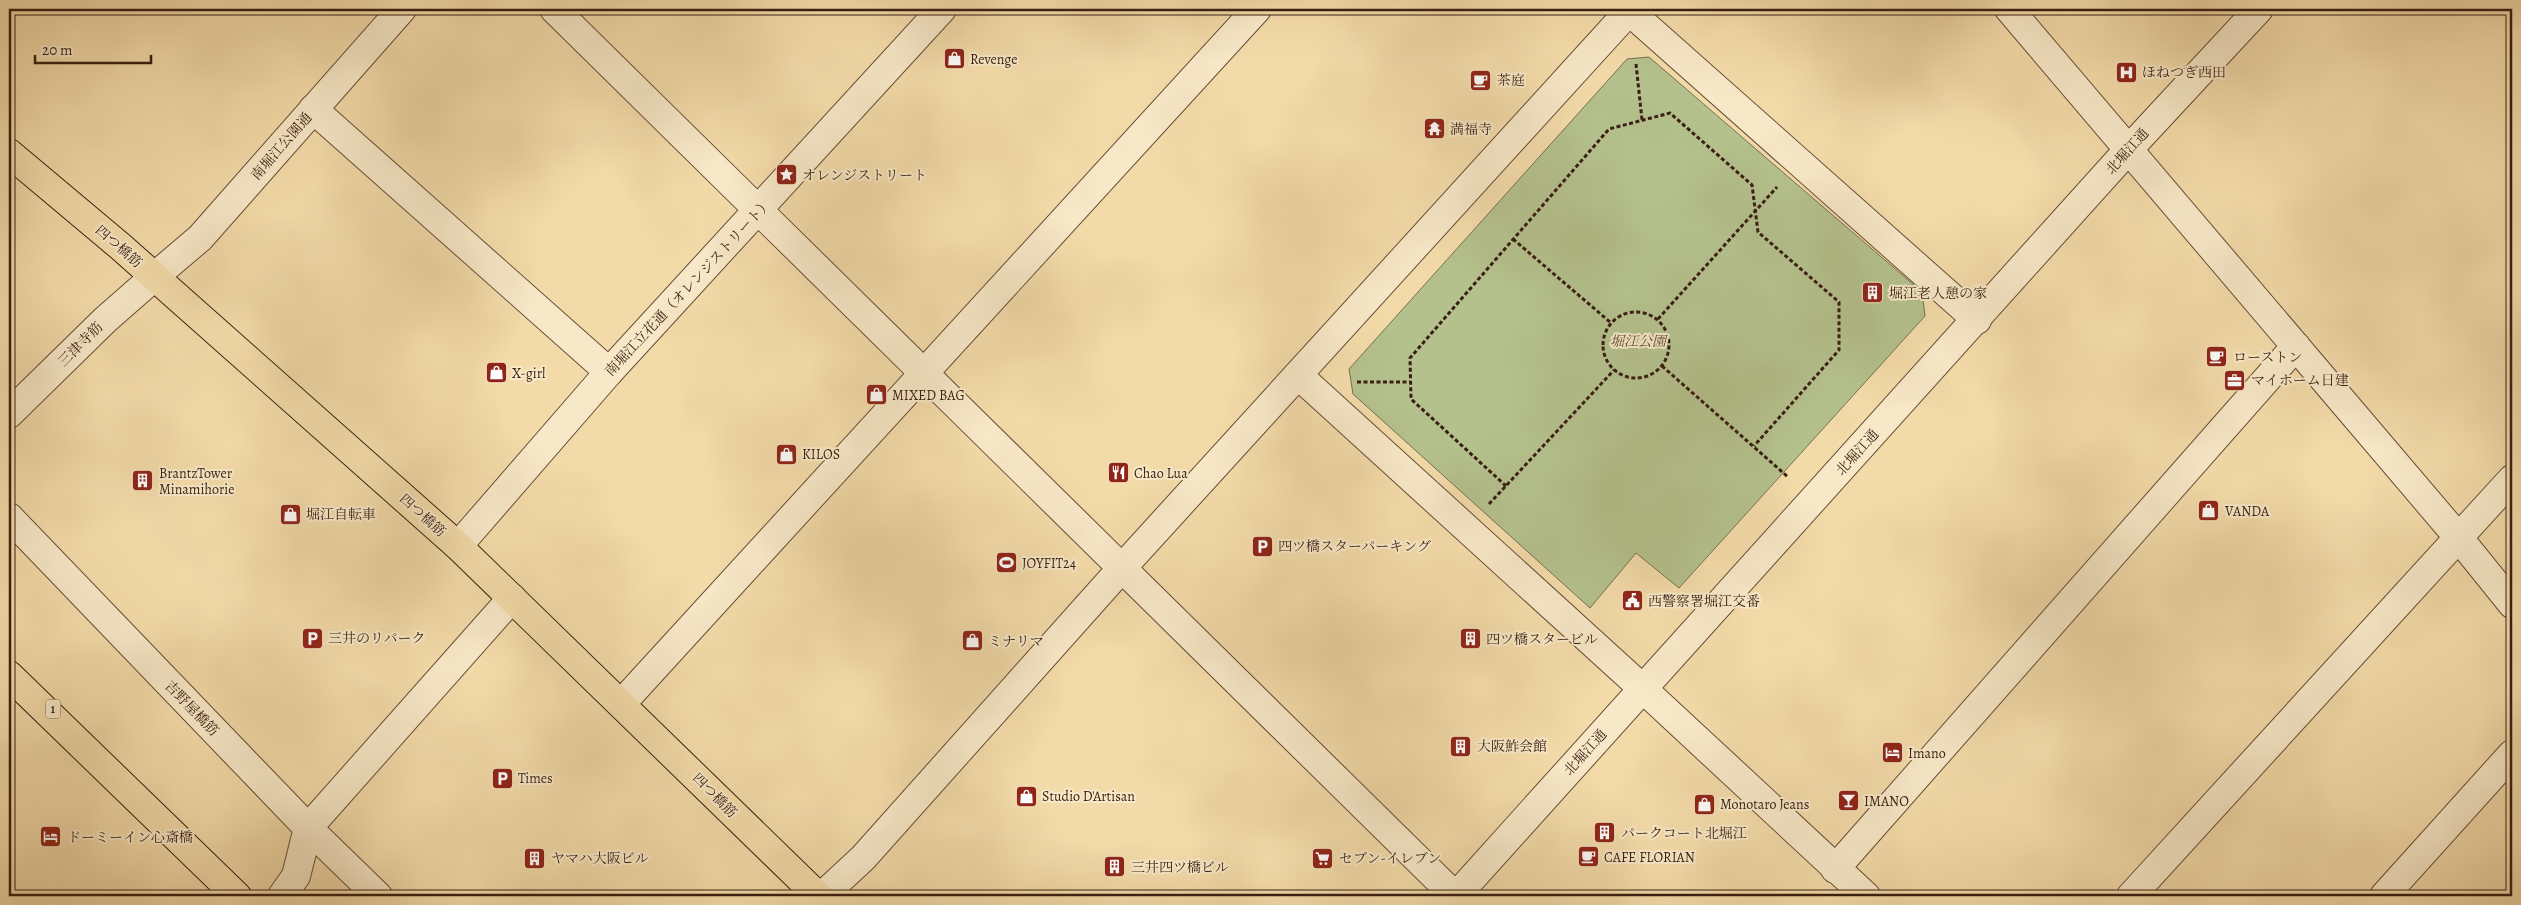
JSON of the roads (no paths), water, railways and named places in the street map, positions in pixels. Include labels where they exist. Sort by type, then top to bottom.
[{"type":"main road","name":"四つ橋筋","points":[[9,153],[154,277],[458,546],[622,703],[818,896]]},
{"type":"main road","name":"1","points":[[9,659],[98,760]]},
{"type":"main road","name":"1","points":[[9,675],[236,896]]},
{"type":"street","name":"南堀江公園通","points":[[154,277],[200,238],[402,9]]},
{"type":"street","points":[[554,9],[926,373],[1121,569],[1455,896]]},
{"type":"street","name":"南堀江立花通（オレンジストリート）","points":[[458,546],[609,372],[942,9]]},
{"type":"street","points":[[622,703],[926,373],[1257,9]]},
{"type":"street","points":[[2009,9],[2458,537],[2512,604]]},
{"type":"street","name":"北堀江通","points":[[1455,896],[1977,320],[2128,150],[2259,9]]},
{"type":"street","points":[[822,896],[863,858],[1121,569],[1629,10],[1977,320]]},
{"type":"street","points":[[313,109],[609,372]]},
{"type":"street","name":"三津寺筋","points":[[9,414],[105,320],[154,277]]},
{"type":"street","points":[[1835,868],[2296,346]]},
{"type":"street","points":[[1298,374],[1642,688],[1866,896]]},
{"type":"street","points":[[2131,896],[2512,479]]},
{"type":"street","name":"吉野屋橋筋","points":[[9,517],[308,828],[378,896]]},
{"type":"street","points":[[282,896],[296,876],[308,828],[512,598]]},
{"type":"street","points":[[2384,896],[2512,754]]},
{"type":"place","name":"Revenge","points":[[954,59]]},
{"type":"place","name":"ほねつぎ西田","points":[[2126,72]]},
{"type":"place","name":"茶庭","points":[[1481,80]]},
{"type":"place","name":"満福寺","points":[[1434,129]]},
{"type":"place","name":"オレンジストリート","points":[[786,175]]},
{"type":"place","name":"堀江老人憩の家","points":[[1873,293]]},
{"type":"place","name":"ローストン","points":[[2217,357]]},
{"type":"place","name":"X-girl","points":[[496,373]]},
{"type":"place","name":"マイホーム日建","points":[[2235,380]]},
{"type":"place","name":"MIXED BAG","points":[[876,395]]},
{"type":"place","name":"KILOS","points":[[786,454]]},
{"type":"place","name":"Chao Lua","points":[[1118,473]]},
{"type":"place","name":"BrantzTower Minamihorie","points":[[143,481]]},
{"type":"place","name":"VANDA","points":[[2209,511]]},
{"type":"place","name":"堀江自転車","points":[[290,514]]},
{"type":"place","name":"四ツ橋スターパーキング","points":[[1262,546]]},
{"type":"place","name":"JOYFIT24","points":[[1006,563]]},
{"type":"place","name":"西警察署堀江交番","points":[[1632,601]]},
{"type":"place","name":"三井のリパーク","points":[[312,638]]},
{"type":"place","name":"四ツ橋スタービル","points":[[1470,639]]},
{"type":"place","name":"ミナリマ","points":[[972,641]]},
{"type":"place","name":"大阪鮓会館","points":[[1461,746]]},
{"type":"place","name":"Imano","points":[[1892,753]]},
{"type":"place","name":"Times","points":[[502,778]]},
{"type":"place","name":"Studio D'Artisan","points":[[1026,796]]},
{"type":"place","name":"IMANO","points":[[1848,801]]},
{"type":"place","name":"Monotaro Jeans","points":[[1704,804]]},
{"type":"place","name":"パークコート北堀江","points":[[1605,833]]},
{"type":"place","name":"ドーミーイン心斎橋","points":[[51,837]]},
{"type":"place","name":"CAFE FLORIAN","points":[[1588,857]]},
{"type":"place","name":"ヤマハ大阪ビル","points":[[535,858]]},
{"type":"place","name":"セブン-イレブン","points":[[1323,858]]},
{"type":"place","name":"三井四ツ橋ビル","points":[[1115,867]]},
{"type":"park label","name":"堀江公園","points":[[1638,341]]}]
